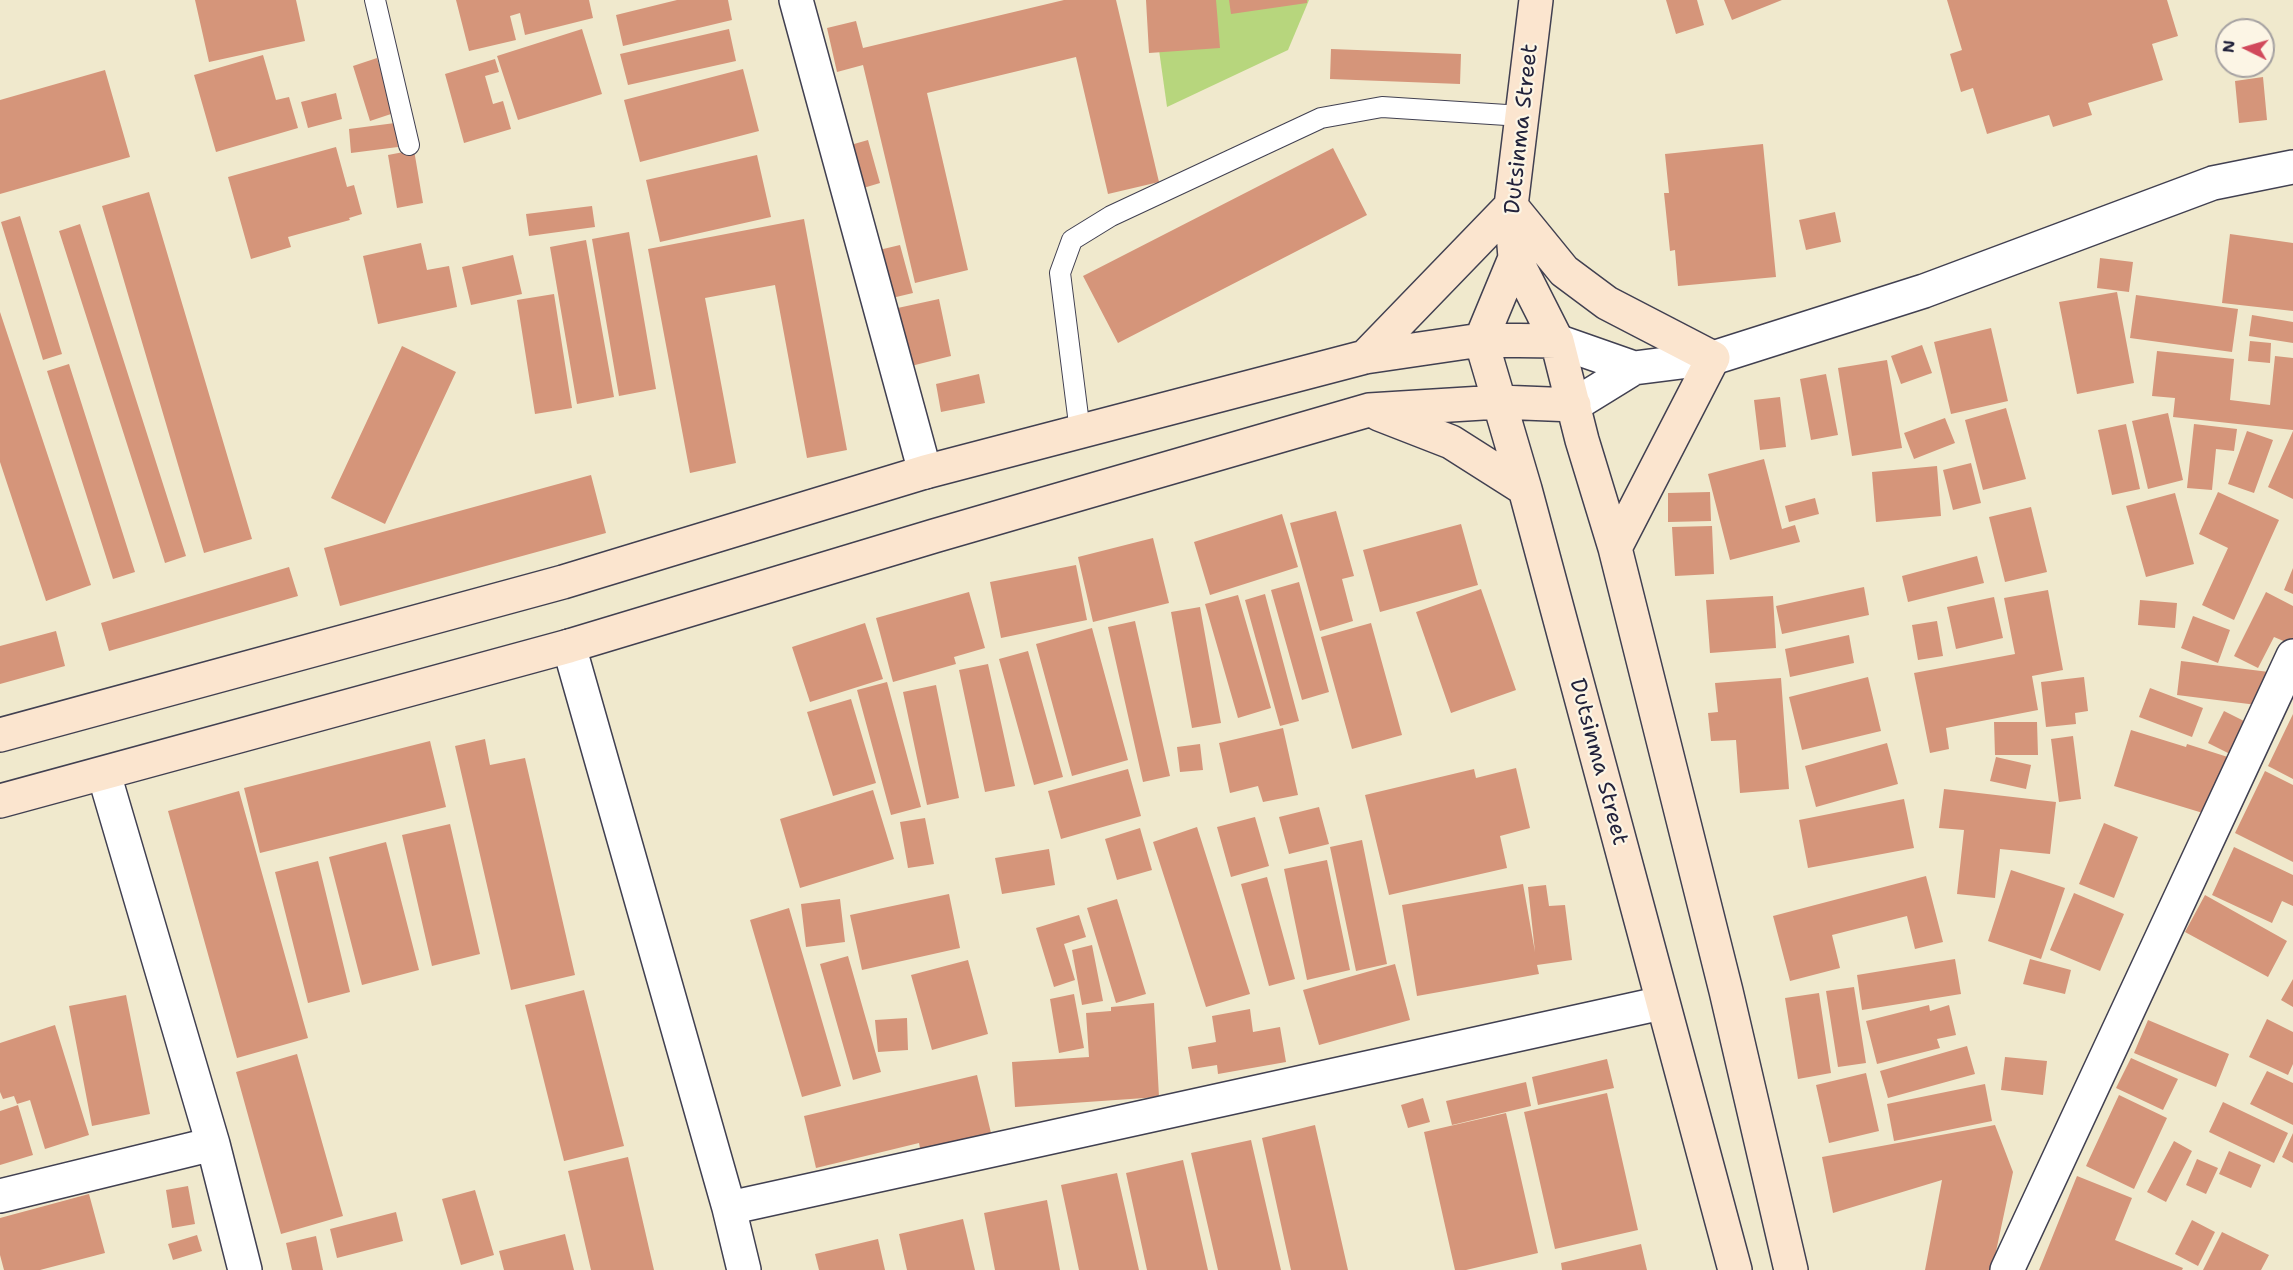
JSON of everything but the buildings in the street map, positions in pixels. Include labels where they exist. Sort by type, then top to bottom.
[{"type":"street","points":[[796,0],[925,472]]},
{"type":"street","name":"Dutsinma Street","points":[[1536,0],[1511,206],[1515,258],[1557,341],[1615,548],[1726,991],[1791,1270]]},
{"type":"street","points":[[0,801],[569,646],[934,536],[1369,410],[1499,402],[1574,405],[1634,368],[1713,358],[1924,291],[2213,183],[2293,166]]},
{"type":"street","points":[[1365,357],[1511,206],[1564,271],[1607,303],[1713,358]]},
{"type":"street","name":"Dutsinma Street","points":[[1515,258],[1481,340],[1525,489],[1735,1270]]},
{"type":"street","points":[[0,735],[563,582],[925,472],[1365,357],[1481,340],[1557,341],[1634,368]]},
{"type":"street","points":[[1615,548],[1713,358]]},
{"type":"street","points":[[1369,410],[1451,442],[1525,489]]},
{"type":"street","points":[[569,646],[729,1208],[744,1270]]},
{"type":"street","points":[[2007,1270],[2293,656]]},
{"type":"street","points":[[104,774],[213,1144],[245,1270]]},
{"type":"street","points":[[729,1208],[1662,1003]]},
{"type":"street","points":[[0,1196],[213,1144]]},
{"type":"lane","points":[[375,0],[409,145]]},
{"type":"lane","points":[[1080,432],[1060,273],[1072,240],[1110,216],[1320,118],[1382,107],[1522,116]]},
{"type":"green space","points":[[1158,0],[1309,0],[1288,50],[1167,107],[1159,50]]}]
